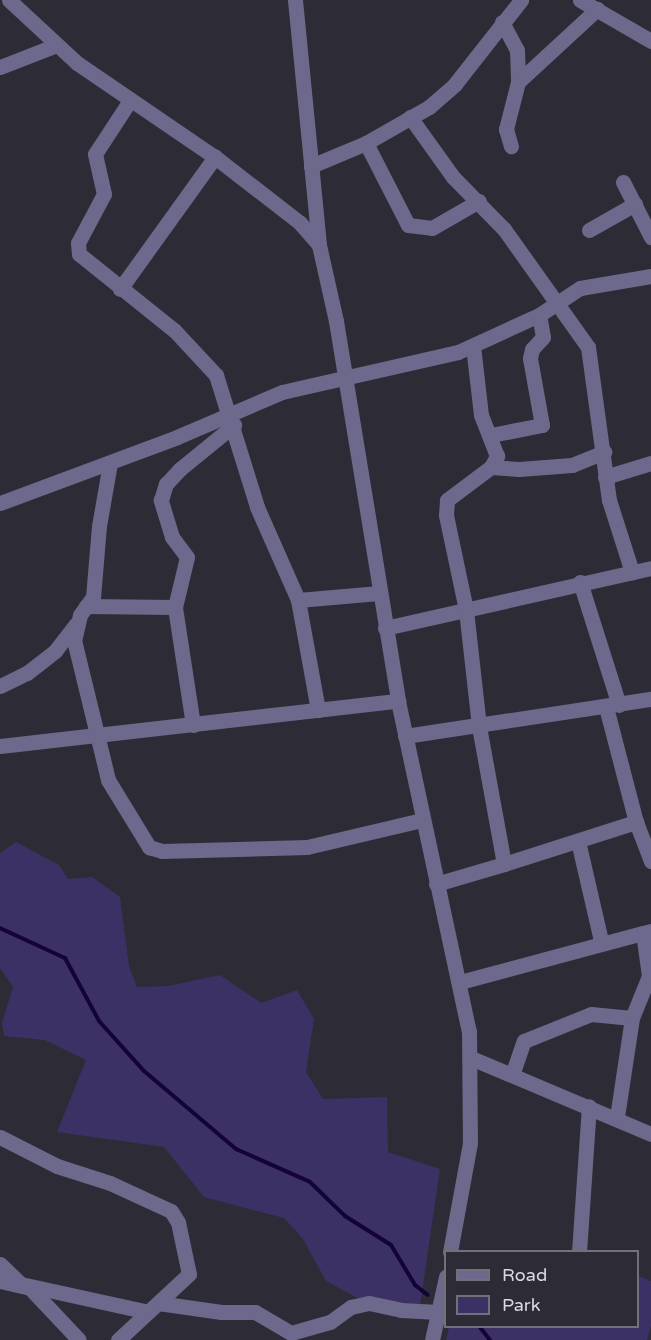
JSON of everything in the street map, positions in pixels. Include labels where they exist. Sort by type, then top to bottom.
[{"type":"street","points":[[9,0],[54,46],[129,102],[215,157],[300,223],[319,246]]},
{"type":"street","points":[[295,0],[319,246],[344,375],[398,701],[436,884],[460,982],[471,1058],[470,1143],[450,1250]]},
{"type":"street","points":[[311,166],[366,143],[410,117],[455,84],[501,22],[521,0]]},
{"type":"street","points":[[580,0],[650,36]]},
{"type":"street","points":[[518,82],[597,9]]},
{"type":"street","points":[[501,22],[517,50],[518,82],[506,129],[511,146]]},
{"type":"street","points":[[0,67],[54,46]]},
{"type":"street","points":[[129,102],[95,154],[104,194],[78,243],[84,261],[174,330],[216,375],[232,419],[257,507],[298,600],[318,710]]},
{"type":"street","points":[[410,117],[453,177],[504,229],[557,303],[591,356],[604,452],[605,477],[632,572]]},
{"type":"street","points":[[366,143],[408,225],[432,228],[478,201]]},
{"type":"street","points":[[120,289],[215,157]]},
{"type":"street","points":[[623,182],[651,237]]},
{"type":"street","points":[[589,230],[635,204]]},
{"type":"street","points":[[0,503],[232,419],[282,392],[344,375],[411,365],[473,345],[539,315],[580,288],[651,276]]},
{"type":"street","points":[[491,435],[542,424],[530,358],[532,350],[543,337],[539,315]]},
{"type":"street","points":[[473,345],[482,415],[496,448],[491,467],[447,500],[446,515],[466,610],[479,726],[504,864]]},
{"type":"street","points":[[193,725],[175,607],[187,557],[172,537],[160,500],[166,484],[232,419]]},
{"type":"street","points":[[491,467],[519,469],[572,465],[604,452]]},
{"type":"street","points":[[0,686],[27,673],[56,651],[93,597],[99,525],[110,463]]},
{"type":"street","points":[[605,477],[651,463]]},
{"type":"street","points":[[385,628],[580,582],[651,568]]},
{"type":"street","points":[[580,582],[613,706],[636,822],[651,861]]},
{"type":"street","points":[[298,600],[379,593]]},
{"type":"street","points":[[86,606],[175,607]]},
{"type":"street","points":[[76,624],[74,640],[94,735],[108,780],[143,840],[154,850],[307,847],[422,820]]},
{"type":"street","points":[[405,736],[651,699]]},
{"type":"street","points":[[0,746],[398,701]]},
{"type":"street","points":[[436,884],[636,822]]},
{"type":"street","points":[[578,841],[602,941]]},
{"type":"street","points":[[460,982],[602,941],[647,932],[650,976],[632,1018],[617,1117]]},
{"type":"street","points":[[512,1075],[524,1041],[591,1014],[632,1018]]},
{"type":"street","points":[[471,1058],[617,1117],[651,1134]]},
{"type":"street","points":[[579,1250],[589,1106]]},
{"type":"street","points":[[0,1137],[57,1166],[110,1183],[171,1211],[181,1233],[189,1274],[118,1340]]},
{"type":"street","points":[[0,1264],[21,1284],[38,1294],[80,1340]]},
{"type":"street","points":[[0,1281],[153,1308],[255,1312],[291,1333],[330,1322],[351,1307],[369,1303],[401,1310],[438,1312]]},
{"type":"street","points":[[432,1340],[444,1286]]},
{"type":"green space","points":[[16,842],[59,865],[68,879],[92,877],[120,897],[129,966],[137,987],[168,986],[220,975],[261,1003],[297,990],[314,1019],[306,1072],[323,1099],[387,1097],[388,1152],[440,1169],[420,1306],[363,1301],[326,1281],[303,1239],[284,1218],[204,1197],[164,1147],[57,1132],[86,1060],[45,1040],[4,1036],[2,1023],[13,987],[0,968],[0,853]]},
{"type":"green space","points":[[639,1276],[651,1281],[651,1326],[647,1340],[446,1340],[449,1328],[639,1328]]},
{"type":"waterway","points":[[0,928],[65,958],[99,1021],[144,1071],[236,1149],[310,1182],[345,1216],[391,1245],[415,1285],[428,1295]]},
{"type":"waterway","points":[[481,1328],[490,1340]]}]
